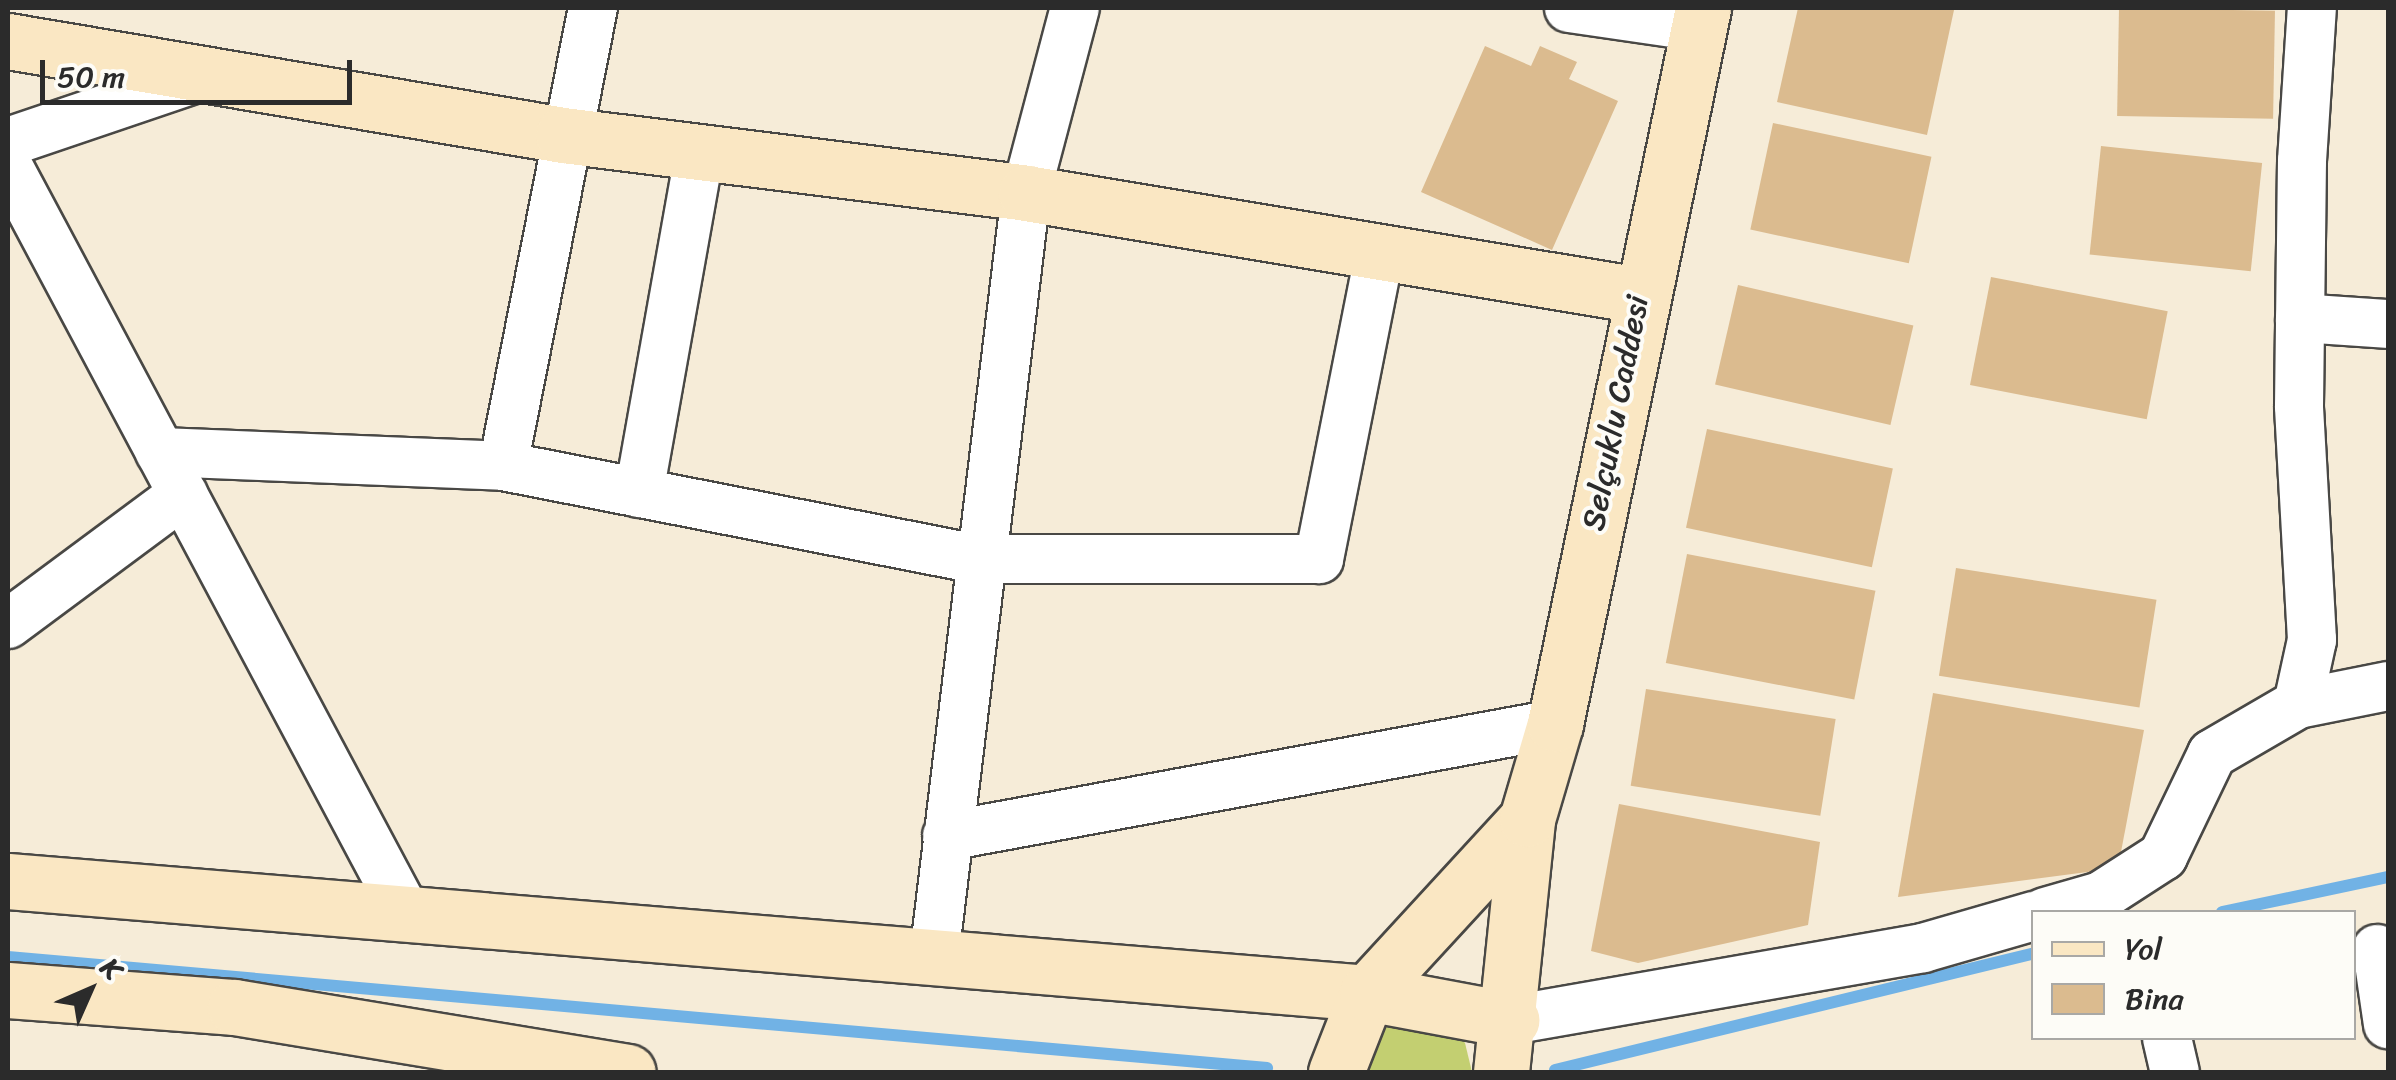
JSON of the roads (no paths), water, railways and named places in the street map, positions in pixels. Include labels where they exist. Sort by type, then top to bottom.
[{"type":"main road","name":"Selçuklu Caddesi","points":[[1506,1046],[1528,819],[1554,724],[1639,295],[1701,17]]},
{"type":"main road","points":[[8,41],[197,78],[564,135],[1026,193],[1639,295]]},
{"type":"main road","name":"Selçuklu Caddesi","points":[[1367,993],[1528,819]]},
{"type":"main road","points":[[8,881],[408,917],[1367,993],[1506,1046]]},
{"type":"main road","points":[[8,990],[235,1007],[524,1066],[628,1072]]},
{"type":"main road","points":[[1336,1072],[1367,993]]},
{"type":"street","points":[[503,466],[564,135],[593,8]]},
{"type":"street","points":[[934,957],[978,559],[1026,193],[1075,8]]},
{"type":"street","points":[[1569,8],[1701,17]]},
{"type":"street","points":[[2298,704],[2312,640],[2300,318],[2312,8]]},
{"type":"street","points":[[8,142],[197,78]]},
{"type":"street","points":[[639,493],[700,152]]},
{"type":"street","points":[[8,166],[408,917]]},
{"type":"street","points":[[160,452],[503,466],[978,559],[1318,559],[1380,251]]},
{"type":"street","points":[[2300,318],[2388,324]]},
{"type":"street","points":[[8,624],[183,494]]},
{"type":"street","points":[[2052,910],[2101,896],[2163,856],[2212,754],[2298,704],[2388,686]]},
{"type":"street","points":[[948,836],[1554,724]]},
{"type":"street","points":[[1506,1046],[1924,948],[2031,917]]},
{"type":"street","points":[[2373,951],[2388,1024]]},
{"type":"street","points":[[2167,1040],[2175,1072]]},
{"type":"waterway","points":[[2231,910],[2388,877]]},
{"type":"waterway","points":[[1555,1070],[2031,954]]},
{"type":"waterway","points":[[8,957],[1267,1068]]}]
